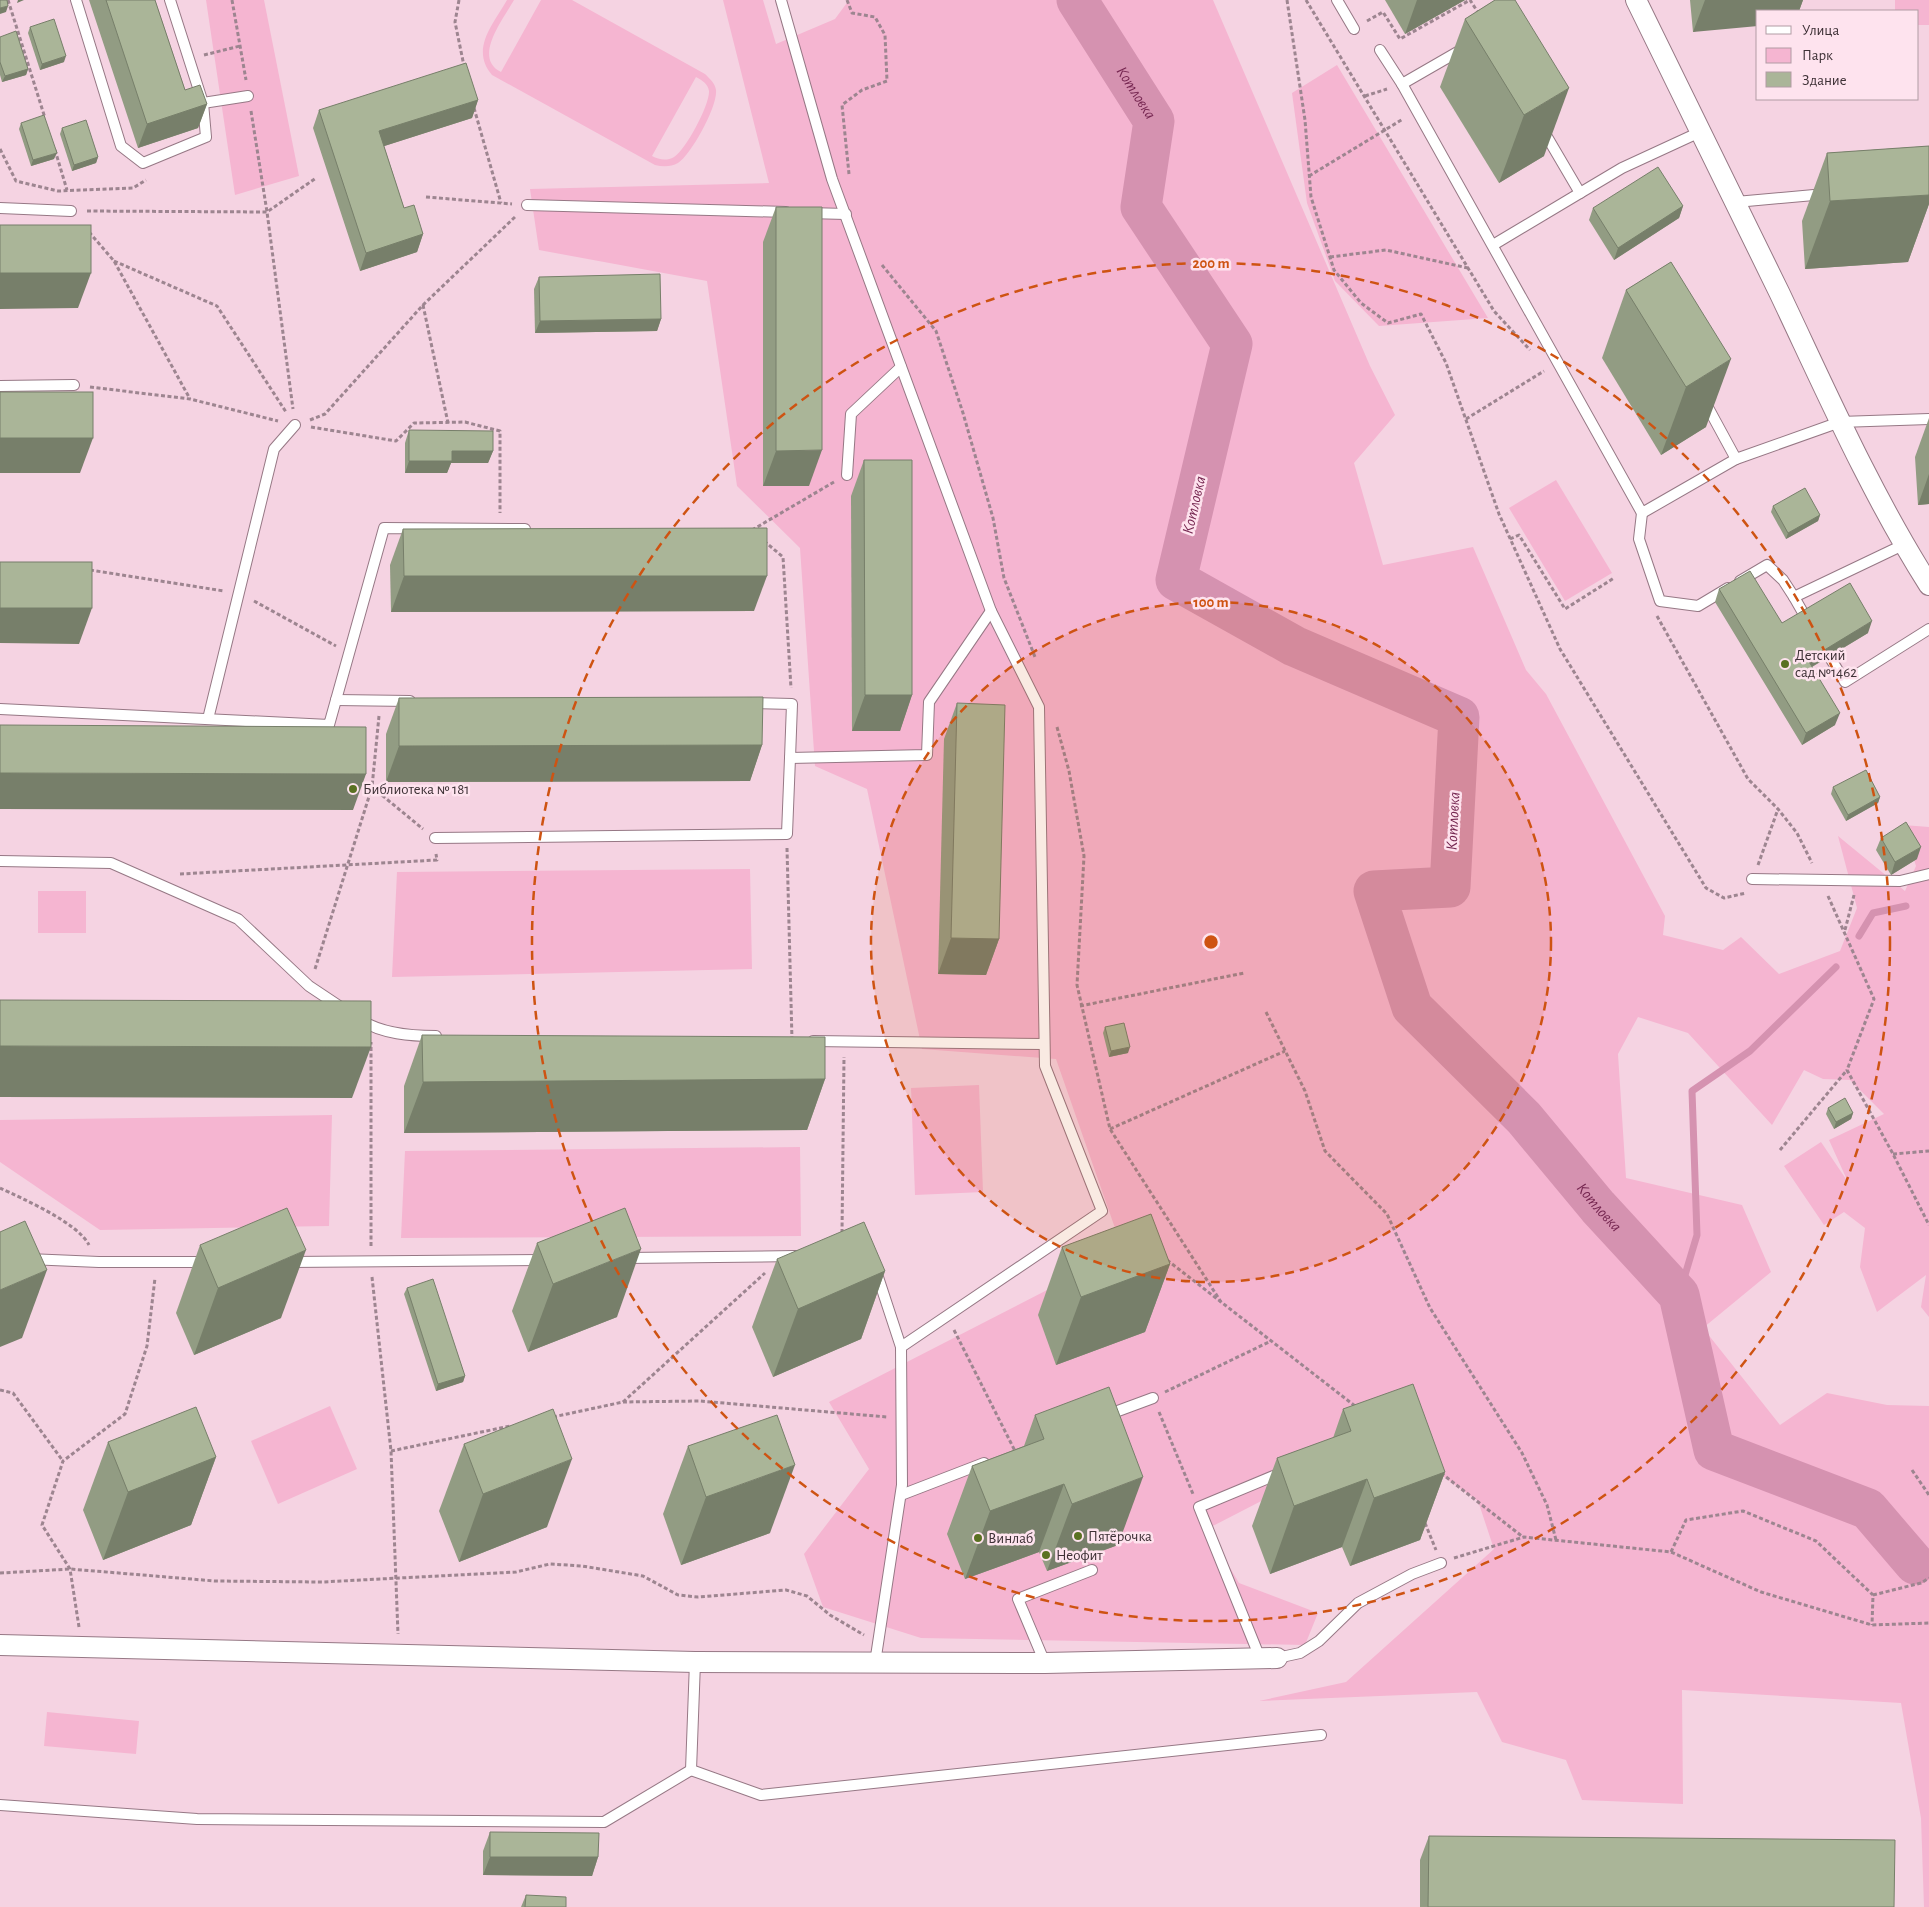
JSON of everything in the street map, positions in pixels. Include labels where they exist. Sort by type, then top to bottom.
[{"type":"street","points":[[1636,0],[1736,202],[1840,422],[1904,545],[1929,585]]},
{"type":"street","points":[[0,1645],[695,1662],[1045,1663],[1268,1658]]},
{"type":"lane","points":[[76,0],[121,146],[143,163],[206,137],[203,103],[170,0]]},
{"type":"lane","points":[[781,0],[832,179],[991,610],[1039,707],[1045,1066],[1102,1211],[901,1347]]},
{"type":"lane","points":[[1337,0],[1354,29]]},
{"type":"lane","points":[[1402,84],[1470,45]]},
{"type":"lane","points":[[1380,50],[1402,84],[1642,513],[1640,539],[1660,601],[1698,606],[1767,565],[1783,580],[1806,618]]},
{"type":"lane","points":[[203,103],[248,96]]},
{"type":"lane","points":[[1536,118],[1580,193]]},
{"type":"lane","points":[[1492,245],[1622,168],[1700,132]]},
{"type":"lane","points":[[1736,202],[1834,194]]},
{"type":"lane","points":[[527,205],[846,214]]},
{"type":"lane","points":[[0,208],[71,211]]},
{"type":"lane","points":[[847,475],[851,414],[902,367]]},
{"type":"lane","points":[[0,386],[74,385]]},
{"type":"lane","points":[[1698,391],[1736,459]]},
{"type":"lane","points":[[1642,513],[1736,459],[1840,422],[1929,419]]},
{"type":"lane","points":[[208,719],[274,449],[295,425]]},
{"type":"lane","points":[[0,709],[329,725],[384,528],[538,529]]},
{"type":"lane","points":[[1794,597],[1904,545]]},
{"type":"lane","points":[[790,758],[927,755],[929,702],[991,610]]},
{"type":"lane","points":[[1829,656],[1845,682],[1929,629]]},
{"type":"lane","points":[[336,700],[419,701]]},
{"type":"lane","points":[[435,838],[787,834],[792,704],[743,703]]},
{"type":"lane","points":[[0,861],[111,863],[238,919],[310,986],[371,1026],[413,1036],[442,1036]]},
{"type":"lane","points":[[1752,879],[1900,881],[1929,874]]},
{"type":"lane","points":[[792,1040],[1044,1044]]},
{"type":"lane","points":[[617,1259],[803,1256]]},
{"type":"lane","points":[[20,1258],[99,1262],[215,1262]]},
{"type":"lane","points":[[273,1262],[558,1260]]},
{"type":"lane","points":[[874,1264],[901,1347],[902,1418],[901,1495],[875,1663]]},
{"type":"lane","points":[[1098,1419],[1154,1398]]},
{"type":"lane","points":[[901,1495],[1016,1451]]},
{"type":"lane","points":[[1289,1469],[1199,1507],[1268,1658],[1300,1654],[1319,1641],[1358,1603],[1412,1574],[1441,1563]]},
{"type":"lane","points":[[1045,1663],[1018,1599],[1092,1570]]},
{"type":"lane","points":[[691,1770],[695,1662]]},
{"type":"lane","points":[[691,1770],[761,1795],[1321,1735]]},
{"type":"lane","points":[[0,1805],[197,1819],[604,1822],[691,1770]]},
{"type":"path","points":[[8,0],[46,124]]},
{"type":"path","points":[[232,0],[268,212],[295,425]]},
{"type":"path","points":[[458,0],[455,22],[465,74]]},
{"type":"path","points":[[1287,0],[1304,120],[1311,197],[1334,270],[1361,303],[1388,323],[1421,314],[1446,363],[1498,514],[1560,649],[1706,888],[1724,898],[1745,894],[1778,809]]},
{"type":"path","points":[[1354,29],[1383,12],[1400,39],[1470,0],[1484,22]]},
{"type":"path","points":[[188,59],[240,46]]},
{"type":"path","points":[[1365,96],[1402,84]]},
{"type":"path","points":[[471,101],[501,203]]},
{"type":"path","points":[[1309,176],[1417,111]]},
{"type":"path","points":[[52,143],[67,190]]},
{"type":"path","points":[[0,149],[16,181],[58,191],[133,188],[149,179],[143,163]]},
{"type":"path","points":[[71,211],[268,212],[316,178]]},
{"type":"path","points":[[426,197],[527,205]]},
{"type":"path","points":[[295,425],[325,414],[423,305],[527,205]]},
{"type":"path","points":[[71,211],[114,261],[190,399]]},
{"type":"path","points":[[1330,257],[1386,250],[1468,268]]},
{"type":"path","points":[[114,261],[217,306],[295,425]]},
{"type":"path","points":[[423,305],[448,423]]},
{"type":"path","points":[[1466,419],[1558,362]]},
{"type":"path","points":[[74,385],[190,399],[295,425],[396,441],[414,423],[465,422],[500,431],[500,529]]},
{"type":"path","points":[[792,704],[783,557],[751,530],[847,475]]},
{"type":"path","points":[[1510,539],[1520,535],[1565,609],[1614,578]]},
{"type":"path","points":[[84,569],[240,593],[348,652]]},
{"type":"path","points":[[310,986],[372,787],[380,701]]},
{"type":"path","points":[[140,877],[437,860],[435,838],[372,787]]},
{"type":"path","points":[[787,834],[792,1040]]},
{"type":"path","points":[[1844,930],[1858,880]]},
{"type":"path","points":[[1080,1006],[1244,974]]},
{"type":"path","points":[[1266,1012],[1305,1091],[1325,1151],[1388,1214],[1430,1308],[1522,1454],[1547,1505],[1556,1540]]},
{"type":"path","points":[[371,1026],[371,1262],[391,1451],[398,1655]]},
{"type":"path","points":[[842,1235],[844,1041]]},
{"type":"path","points":[[1110,1129],[1285,1051]]},
{"type":"path","points":[[1780,1150],[1847,1070]]},
{"type":"path","points":[[1893,1154],[1929,1151]]},
{"type":"path","points":[[0,1188],[38,1206],[68,1225],[87,1240],[99,1262]]},
{"type":"path","points":[[623,1402],[784,1256]]},
{"type":"path","points":[[1166,1260],[1356,1407]]},
{"type":"path","points":[[83,1647],[70,1569],[42,1525],[63,1461],[125,1414],[147,1346],[156,1262]]},
{"type":"path","points":[[947,1316],[1016,1451]]},
{"type":"path","points":[[1199,1507],[1154,1398],[1271,1341]]},
{"type":"path","points":[[0,1390],[13,1393],[63,1461]]},
{"type":"path","points":[[546,1419],[623,1402],[700,1401],[902,1418]]},
{"type":"path","points":[[391,1451],[516,1425]]},
{"type":"path","points":[[1912,1470],[1929,1495]]},
{"type":"path","points":[[1440,1472],[1524,1537]]},
{"type":"path","points":[[1671,1552],[1686,1520],[1743,1511],[1816,1542],[1873,1594],[1872,1626]]},
{"type":"path","points":[[1423,1519],[1441,1563],[1524,1537],[1671,1552],[1761,1592],[1872,1626],[1929,1623]]},
{"type":"path","points":[[0,1573],[70,1569],[215,1581],[322,1582],[516,1572],[550,1564],[582,1566],[643,1576],[678,1595],[698,1598],[786,1590],[807,1596],[852,1628],[879,1641]]},
{"type":"path","points":[[1873,1594],[1922,1583],[1929,1578]]},
{"type":"green space","points":[[206,0],[264,0],[299,176],[235,195]]},
{"type":"green space","points":[[507,0],[514,0],[493,37],[489,57],[493,66],[501,72],[541,0],[572,0],[705,74],[715,85],[715,97],[713,107],[703,130],[690,150],[678,163],[667,166],[655,165],[492,75],[483,56],[483,46],[490,28]],"holes":[[[696,77],[704,82],[709,91],[706,106],[691,136],[685,146],[674,157],[663,160],[652,156]]]},
{"type":"green space","points":[[723,0],[763,0],[776,44],[835,19],[849,0],[1213,0],[1370,366],[1395,415],[1354,463],[1383,565],[1473,547],[1526,670],[1546,694],[1665,916],[1663,935],[1723,950],[1741,937],[1779,974],[1840,951],[1857,908],[1838,836],[1905,891],[1916,866],[1903,825],[1929,827],[1929,1317],[1921,1307],[1926,1275],[1877,1312],[1860,1267],[1865,1228],[1844,1212],[1824,1225],[1784,1166],[1821,1142],[1848,1182],[1829,1140],[1884,1114],[1850,1080],[1823,1079],[1804,1070],[1772,1125],[1688,1033],[1638,1017],[1618,1054],[1626,1178],[1742,1205],[1771,1272],[1703,1328],[1780,1425],[1827,1393],[1887,1405],[1929,1406],[1929,1907],[1924,1907],[1921,1818],[1901,1703],[1682,1690],[1683,1804],[1582,1800],[1566,1760],[1502,1742],[1477,1692],[1259,1701],[1346,1682],[1494,1549],[1478,1501],[1440,1474],[1304,1479],[1207,1529],[1239,1583],[1318,1613],[1305,1645],[921,1638],[823,1607],[804,1554],[869,1469],[829,1402],[1123,1251],[1056,1059],[922,1049],[867,789],[815,766],[800,548],[737,486],[707,281],[539,250],[530,189],[769,183]]},
{"type":"green space","points":[[1895,0],[1929,0],[1929,25],[1919,25],[1919,10],[1895,10]]},
{"type":"green space","points":[[1337,65],[1488,318],[1379,326],[1335,281],[1307,203],[1292,93]]},
{"type":"green space","points":[[1556,480],[1612,573],[1565,601],[1509,508]]},
{"type":"green space","points":[[750,869],[752,969],[392,977],[397,872]]},
{"type":"green space","points":[[38,891],[86,891],[86,933],[38,933]]},
{"type":"green space","points":[[979,1085],[983,1192],[915,1195],[911,1088]]},
{"type":"green space","points":[[332,1115],[329,1226],[100,1230],[0,1162],[0,1120]]},
{"type":"green space","points":[[800,1147],[801,1236],[401,1238],[405,1151]]},
{"type":"green space","points":[[330,1406],[357,1469],[278,1504],[251,1441]]},
{"type":"green space","points":[[47,1712],[139,1721],[136,1754],[44,1746]]},
{"type":"building","points":[[0,0],[7,0],[8,6],[0,8]]},
{"type":"building","points":[[106,0],[155,0],[185,90],[200,85],[207,104],[147,124]]},
{"type":"building","points":[[1495,0],[1515,0],[1569,88],[1524,115],[1465,19]]},
{"type":"building","points":[[54,19],[66,56],[42,64],[30,27]]},
{"type":"building","points":[[16,31],[28,69],[5,76],[0,62],[0,37]]},
{"type":"building","points":[[466,63],[478,100],[379,131],[404,208],[414,205],[423,234],[366,253],[319,110]]},
{"type":"building","points":[[44,115],[57,153],[33,160],[21,123]]},
{"type":"building","points":[[86,120],[98,157],[74,165],[62,128]]},
{"type":"building","points":[[1929,146],[1929,195],[1830,201],[1827,153]]},
{"type":"building","points":[[1658,167],[1683,206],[1618,248],[1593,208]]},
{"type":"building","points":[[776,207],[822,207],[822,450],[776,451]]},
{"type":"building","points":[[0,225],[91,225],[91,273],[0,273]]},
{"type":"building","points":[[1671,262],[1731,359],[1686,387],[1626,290]]},
{"type":"building","points":[[660,274],[661,319],[540,321],[539,277]]},
{"type":"building","points":[[0,392],[93,392],[93,438],[0,438]]},
{"type":"building","points":[[409,430],[493,431],[493,451],[452,451],[452,461],[409,461]]},
{"type":"building","points":[[864,460],[912,460],[912,695],[865,695]]},
{"type":"building","points":[[1805,488],[1820,515],[1788,533],[1773,506]]},
{"type":"building","points":[[767,528],[767,576],[404,576],[403,529]]},
{"type":"building","points":[[0,562],[92,562],[92,608],[0,608]]},
{"type":"building","name":"Детский сад №1462","points":[[1750,571],[1782,623],[1850,583],[1872,621],[1808,660],[1840,713],[1806,733],[1719,589]]},
{"type":"building","points":[[763,697],[762,745],[399,746],[399,698]]},
{"type":"building","points":[[957,703],[1005,705],[999,939],[951,938]]},
{"type":"building","points":[[0,725],[366,727],[366,774],[0,773]]},
{"type":"building","points":[[1866,770],[1880,797],[1848,815],[1833,787]]},
{"type":"building","points":[[1906,822],[1921,847],[1895,862],[1881,838]]},
{"type":"building","points":[[0,1000],[371,1001],[371,1047],[0,1046]]},
{"type":"building","points":[[1124,1023],[1130,1047],[1111,1051],[1105,1027]]},
{"type":"building","points":[[422,1035],[825,1037],[825,1079],[423,1082]]},
{"type":"building","points":[[1845,1098],[1853,1113],[1836,1122],[1828,1108]]},
{"type":"building","points":[[287,1208],[306,1250],[218,1288],[200,1245]]},
{"type":"building","points":[[625,1208],[641,1249],[553,1284],[537,1243]]},
{"type":"building","points":[[1151,1214],[1170,1264],[1081,1297],[1062,1247]]},
{"type":"building","points":[[25,1221],[47,1270],[0,1290],[0,1232]]},
{"type":"building","points":[[864,1222],[885,1271],[798,1309],[777,1259]]},
{"type":"building","points":[[433,1279],[465,1376],[438,1384],[407,1288]]},
{"type":"building","points":[[1413,1384],[1445,1472],[1374,1498],[1367,1479],[1294,1506],[1277,1458],[1351,1431],[1343,1409]]},
{"type":"building","points":[[1109,1387],[1143,1477],[1072,1504],[1064,1484],[990,1511],[972,1466],[1044,1439],[1035,1415]]},
{"type":"building","points":[[196,1407],[216,1457],[128,1492],[108,1442]]},
{"type":"building","points":[[553,1409],[572,1459],[483,1494],[464,1444]]},
{"type":"building","points":[[777,1415],[795,1465],[706,1497],[688,1446]]},
{"type":"building","points":[[490,1832],[599,1833],[598,1857],[490,1857]]},
{"type":"building","points":[[1429,1836],[1895,1840],[1894,1907],[1428,1907]]},
{"type":"building","points":[[526,1895],[566,1897],[566,1907],[525,1907]]},
{"type":"waterway","name":"Котловка","points":[[1077,0],[1154,121],[1141,207],[1232,344],[1176,580],[1294,646],[1459,717],[1450,887],[1374,891],[1412,1007],[1524,1118],[1598,1207],[1679,1295],[1714,1450],[1868,1509],[1915,1564]]},
{"type":"waterway","points":[[1859,936],[1873,913],[1906,906]]},
{"type":"waterway","points":[[1679,1295],[1697,1235],[1692,1091],[1750,1051],[1836,967]]},
{"type":"place","name":"Детский сад №1462","points":[[1785,664]]},
{"type":"place","name":"Библиотека № 181","points":[[353,789]]},
{"type":"place","name":"Пятёрочка","points":[[1078,1536]]},
{"type":"place","name":"Винлаб","points":[[978,1538]]},
{"type":"place","name":"Неофит","points":[[1046,1555]]}]
